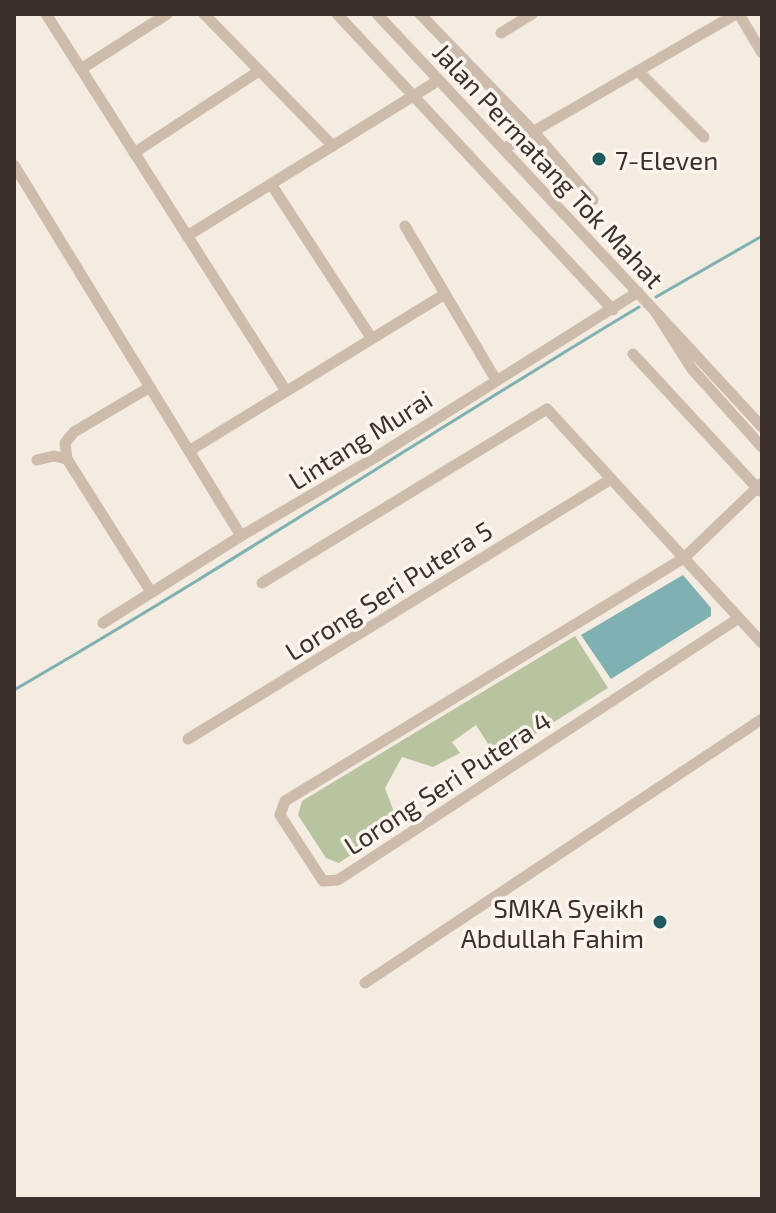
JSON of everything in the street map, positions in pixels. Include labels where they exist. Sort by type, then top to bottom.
[{"type":"street","points":[[46,14],[286,391]]},
{"type":"street","points":[[81,69],[167,14]]},
{"type":"street","points":[[204,14],[333,146]]},
{"type":"street","points":[[337,14],[613,310]]},
{"type":"street","name":"Jalan Permatang Tok Mahat","points":[[377,14],[762,427]]},
{"type":"street","points":[[420,14],[534,132],[593,200]]},
{"type":"street","points":[[501,33],[532,14]]},
{"type":"street","points":[[505,148],[638,71],[720,18],[738,14],[762,53]]},
{"type":"street","points":[[134,153],[259,71]]},
{"type":"street","points":[[638,71],[704,137]]},
{"type":"street","points":[[187,236],[439,80]]},
{"type":"street","points":[[14,165],[241,536]]},
{"type":"street","points":[[271,184],[372,339]]},
{"type":"street","points":[[405,226],[496,380]]},
{"type":"street","name":"Lintang Murai","points":[[103,623],[241,536],[376,457],[638,292]]},
{"type":"street","points":[[189,451],[445,294]]},
{"type":"street","name":"Jalan Permatang Tok Mahat","points":[[655,311],[692,369],[762,447]]},
{"type":"street","points":[[633,354],[760,488],[684,558]]},
{"type":"street","points":[[150,387],[74,432],[65,443],[67,459],[151,592]]},
{"type":"street","points":[[262,583],[547,409],[762,643]]},
{"type":"street","points":[[37,460],[54,456],[67,459]]},
{"type":"street","name":"Lorong Seri Putera 5","points":[[188,739],[611,479]]},
{"type":"street","name":"Lorong Seri Putera 4","points":[[684,558],[285,801],[280,815],[323,881],[338,880],[739,618]]},
{"type":"street","points":[[365,983],[762,719]]},
{"type":"green space","points":[[575,636],[608,688],[497,758],[476,725],[452,742],[460,753],[433,767],[402,757],[385,788],[398,823],[339,863],[326,858],[298,815],[302,801]]},
{"type":"water","points":[[683,575],[711,608],[711,616],[611,679],[581,635]]},
{"type":"waterway","points":[[656,297],[762,236]]},
{"type":"waterway","points":[[14,690],[639,307]]},
{"type":"place","name":"7-Eleven","points":[[599,159]]},
{"type":"place","name":"SMKA Syeikh Abdullah Fahim","points":[[660,922]]}]
